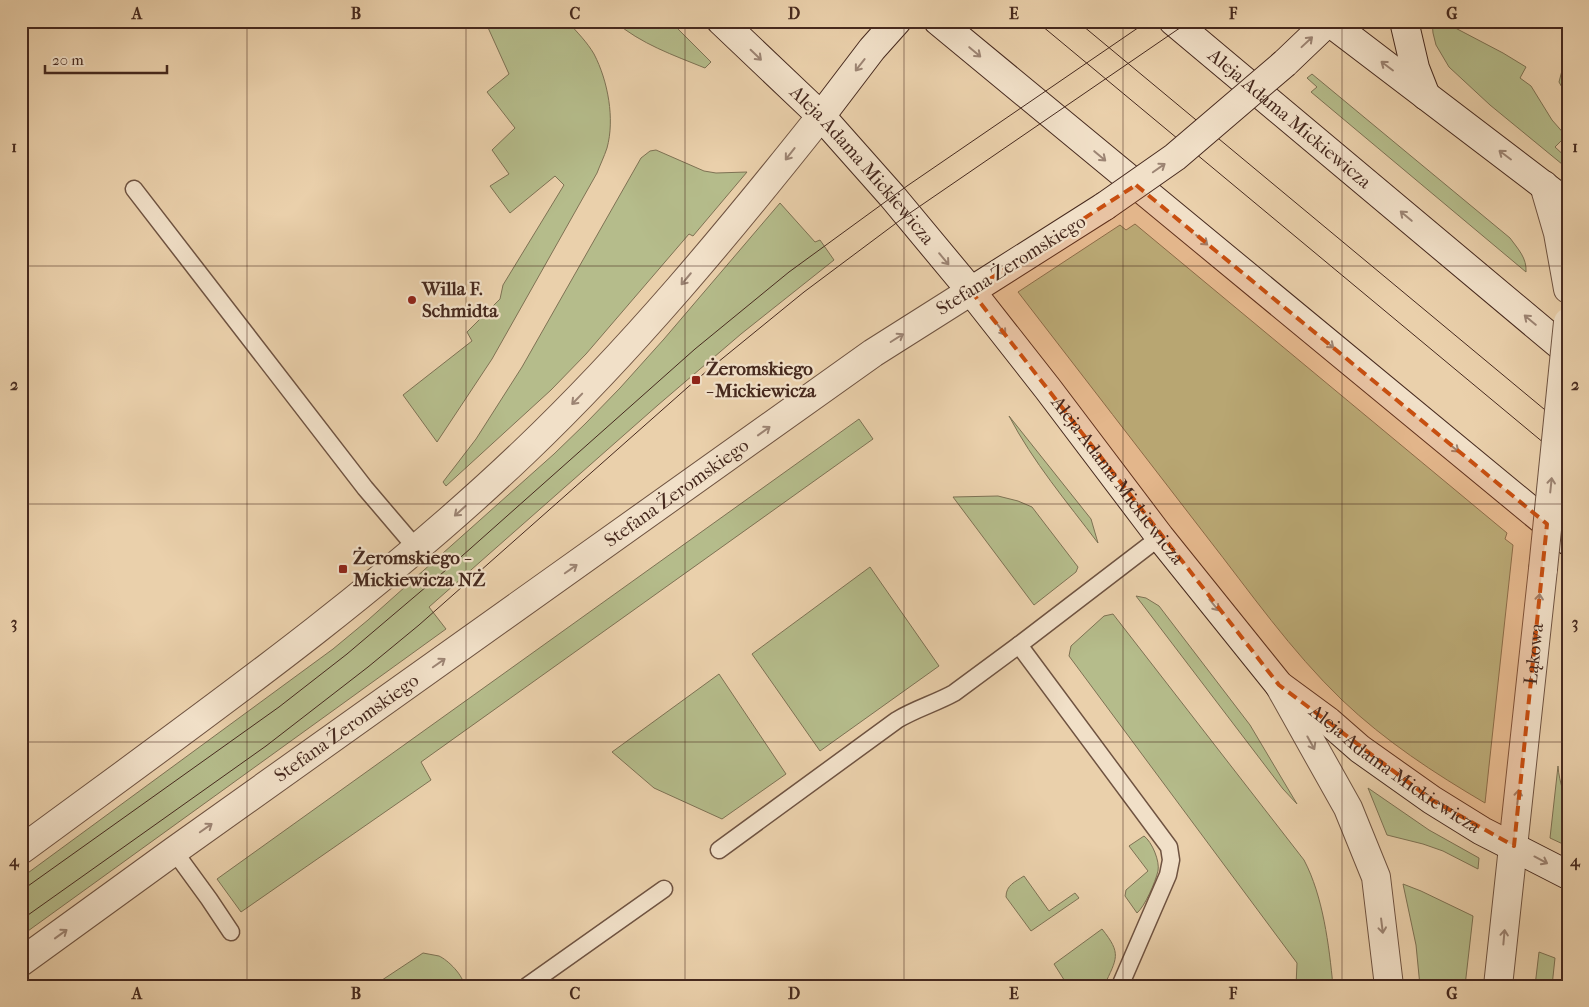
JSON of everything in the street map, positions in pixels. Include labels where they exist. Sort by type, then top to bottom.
[{"type":"main road","name":"Aleja Adama Mickiewicza","points":[[721,21],[821,116],[892,196],[971,291],[1160,537],[1279,685],[1408,784],[1482,831],[1568,875]]},
{"type":"main road","points":[[938,21],[1568,541]]},
{"type":"main road","name":"Aleja Adama Mickiewicza","points":[[1173,21],[1568,352]]},
{"type":"main road","points":[[1329,21],[1568,204]]},
{"type":"main road","name":"Stefana Żeromskiego","points":[[21,962],[873,353],[1104,206],[1175,157],[1285,62],[1329,21]]},
{"type":"main road","points":[[1404,21],[1415,68],[1426,96]]},
{"type":"main road","points":[[21,850],[320,628],[417,549],[523,454],[603,373],[646,326],[760,193],[872,49],[894,24]]},
{"type":"main road","points":[[1544,185],[1558,233],[1568,289]]},
{"type":"main road","name":"Łąkowa","points":[[1498,986],[1568,322]]},
{"type":"main road","points":[[1279,685],[1348,808],[1374,871],[1378,887],[1389,986]]},
{"type":"lane","points":[[134,189],[365,488],[417,549]]},
{"type":"lane","points":[[719,850],[897,720],[910,712],[954,693],[1019,646],[1160,537]]},
{"type":"lane","points":[[1019,646],[1169,847],[1171,860],[1168,875],[1120,986]]},
{"type":"lane","points":[[174,851],[231,932]]},
{"type":"lane","points":[[527,986],[664,889]]},
{"type":"highlighted area","points":[[1136,185],[1547,524],[1514,846],[1432,800],[1279,685],[971,291]]},
{"type":"green space","points":[[485,21],[567,21],[594,54],[603,76],[609,100],[609,137],[607,148],[597,173],[492,359],[437,442],[403,395],[472,341],[467,332],[500,299],[503,285],[564,185],[555,176],[510,213],[490,186],[509,174],[492,150],[515,128],[487,92],[509,74]]},
{"type":"green space","points":[[614,21],[670,21],[711,62],[705,68],[669,53],[646,43]]},
{"type":"green space","points":[[1432,21],[1442,21],[1526,67],[1520,78],[1531,86],[1552,120],[1566,136],[1555,147],[1568,159],[1568,169],[1490,105],[1449,67],[1436,45]]},
{"type":"green space","points":[[1568,52],[1568,98],[1559,82]]},
{"type":"green space","points":[[1312,74],[1510,238],[1523,258],[1526,272],[1311,92],[1317,87],[1307,78]]},
{"type":"green space","points":[[656,150],[704,171],[716,173],[747,172],[693,236],[689,234],[586,354],[551,390],[446,486],[443,482],[476,439],[522,367],[641,158],[650,151]]},
{"type":"green space","points":[[780,203],[815,242],[820,240],[834,260],[741,334],[658,405],[429,607],[446,629],[21,936],[21,878],[333,649],[368,620],[554,454],[586,423],[664,339]]},
{"type":"green space","points":[[1135,224],[1507,533],[1505,539],[1513,545],[1485,803],[1429,768],[1375,729],[1342,700],[1305,662],[1018,292],[1120,225],[1126,230]]},
{"type":"green space","points":[[1009,416],[1091,519],[1098,543],[1040,466]]},
{"type":"green space","points":[[859,419],[873,439],[421,762],[431,780],[241,912],[217,879]]},
{"type":"green space","points":[[998,496],[1032,507],[1078,567],[1076,572],[1034,605],[953,497]]},
{"type":"green space","points":[[870,567],[939,666],[820,751],[752,654]]},
{"type":"green space","points":[[1136,596],[1146,598],[1159,606],[1250,725],[1297,804],[1283,789]]},
{"type":"green space","points":[[1113,614],[1304,860],[1311,874],[1320,905],[1327,938],[1333,986],[1296,986],[1297,963],[1069,656],[1071,646],[1104,616]]},
{"type":"green space","points":[[719,674],[786,774],[722,819],[654,788],[612,752]]},
{"type":"green space","points":[[1558,766],[1568,813],[1565,845],[1550,838]]},
{"type":"green space","points":[[1368,788],[1429,830],[1479,858],[1478,869],[1443,851],[1387,835]]},
{"type":"green space","points":[[1144,836],[1155,852],[1158,871],[1149,894],[1137,913],[1125,896],[1126,890],[1148,871],[1129,846]]},
{"type":"green space","points":[[1024,876],[1049,911],[1075,893],[1079,898],[1031,931],[1006,897],[1009,887]]},
{"type":"green space","points":[[1403,884],[1473,916],[1465,986],[1420,986],[1416,945]]},
{"type":"green space","points":[[1102,929],[1115,951],[1112,969],[1104,986],[1068,986],[1054,964]]},
{"type":"green space","points":[[1539,952],[1555,958],[1552,986],[1535,986]]},
{"type":"green space","points":[[423,953],[439,956],[447,961],[458,973],[464,986],[421,986],[419,984],[416,986],[373,986]]},
{"type":"tram line","points":[[1036,21],[1568,463]]},
{"type":"tram line","points":[[1077,21],[1568,429]]},
{"type":"tram line","points":[[21,891],[279,707],[347,654],[453,564],[695,349],[789,272],[907,186],[1148,21]]},
{"type":"tram line","points":[[21,920],[266,746],[368,667],[419,625],[696,380],[804,292],[907,215],[1190,21]]},
{"type":"place","name":"Willa F. Schmidta","points":[[412,300]]},
{"type":"place","name":"Żeromskiego - Mickiewicza","points":[[696,380]]},
{"type":"place","name":"Żeromskiego - Mickiewicza NŻ","points":[[343,569]]}]
